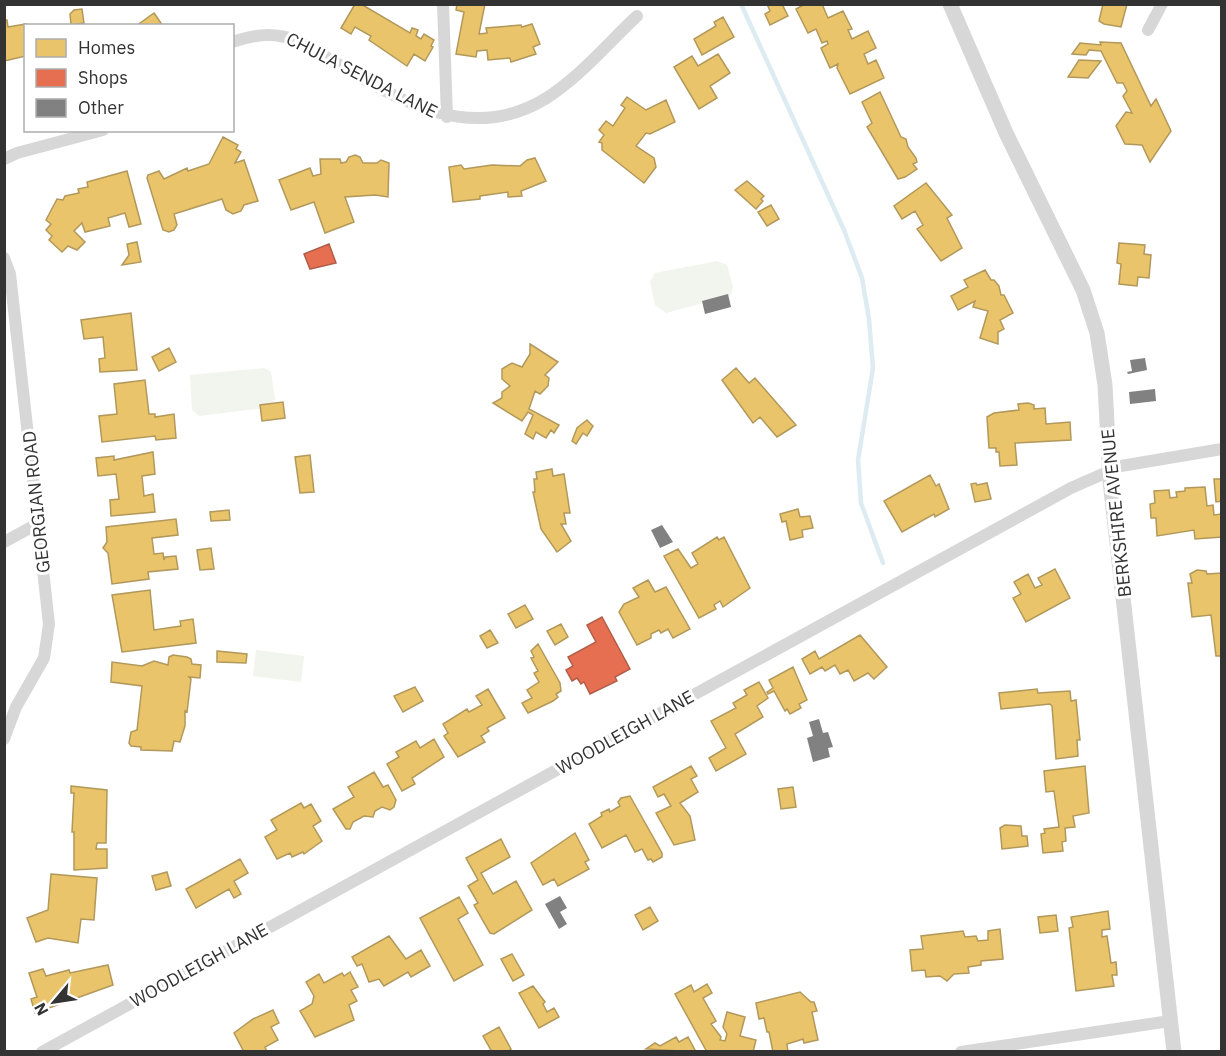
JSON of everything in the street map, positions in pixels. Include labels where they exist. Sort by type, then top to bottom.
[{"type":"street","points":[[443,4],[447,117]]},
{"type":"street","name":"BERKSHIRE AVENUE","points":[[950,4],[1006,133],[1085,297],[1097,333],[1105,385],[1109,470],[1174,1052]]},
{"type":"street","points":[[1148,30],[1162,4]]},
{"type":"street","name":"CHULA SENDA LANE","points":[[234,41],[251,36],[279,34],[289,37],[412,104],[447,117],[490,119],[525,109],[546,99],[637,16]]},
{"type":"street","points":[[4,159],[17,153],[96,132]]},
{"type":"street","name":"GEORGIAN ROAD","points":[[4,258],[10,274],[49,624],[44,658],[16,707],[4,739]]},
{"type":"street","name":"WOODLEIGH LANE","points":[[42,1052],[1071,488],[1109,470],[1221,448]]},
{"type":"street","points":[[4,542],[39,523]]},
{"type":"street","points":[[961,1052],[1170,1022]]},
{"type":"shaded area","points":[[717,261],[727,265],[733,287],[731,295],[666,313],[655,305],[650,282],[655,273]]},
{"type":"shaded area","points":[[264,368],[271,372],[275,399],[271,407],[199,416],[192,410],[190,375]]},
{"type":"shaded area","points":[[256,650],[304,656],[301,682],[253,676]]},
{"type":"building: Homes","points":[[355,4],[361,4],[410,33],[412,28],[418,30],[416,36],[421,39],[424,34],[434,40],[431,46],[433,47],[425,61],[414,54],[407,66],[369,40],[371,36],[355,27],[351,34],[341,28]]},
{"type":"building: Homes","points":[[457,4],[485,4],[479,34],[487,33],[486,28],[521,25],[522,27],[532,24],[540,44],[533,47],[536,54],[511,62],[510,58],[488,60],[487,50],[477,51],[476,57],[456,54],[464,12],[456,10]]},
{"type":"building: Homes","points":[[767,4],[782,4],[788,16],[770,25],[765,14],[770,11]]},
{"type":"building: Homes","points":[[805,4],[822,4],[828,18],[843,11],[852,29],[848,30],[852,39],[868,31],[876,48],[864,54],[868,64],[876,60],[884,78],[850,94],[837,68],[838,64],[830,68],[821,48],[828,44],[827,41],[822,43],[816,29],[808,33],[796,9]]},
{"type":"building: Homes","points":[[1103,4],[1127,4],[1121,27],[1099,21]]},
{"type":"building: Homes","points":[[82,9],[84,23],[71,24],[70,14],[74,10]]},
{"type":"building: Homes","points":[[154,13],[162,24],[139,24]]},
{"type":"building: Homes","points":[[723,17],[734,37],[702,55],[694,39],[716,26],[714,22]]},
{"type":"building: Homes","points":[[4,20],[7,20],[8,27],[24,24],[24,56],[4,61]]},
{"type":"building: Homes","points":[[1100,42],[1121,43],[1151,106],[1156,99],[1171,131],[1150,162],[1142,145],[1125,144],[1116,126],[1126,112],[1132,113],[1123,96],[1127,91],[1123,83],[1117,83],[1101,51],[1089,50],[1086,55],[1072,54],[1080,43],[1101,45]]},
{"type":"building: Homes","points":[[718,54],[730,73],[710,86],[717,98],[699,109],[674,67],[692,56],[698,66]]},
{"type":"building: Homes","points":[[1079,60],[1101,61],[1088,78],[1068,77]]},
{"type":"building: Homes","points":[[880,92],[901,137],[906,139],[917,162],[913,164],[917,169],[898,179],[867,127],[872,123],[862,102]]},
{"type":"building: Homes","points":[[627,97],[646,110],[666,100],[675,122],[650,134],[646,133],[636,146],[654,158],[656,167],[644,183],[602,150],[602,143],[599,142],[604,135],[599,130],[606,121],[613,126],[625,108],[621,105]]},
{"type":"building: Homes","points":[[223,137],[238,145],[236,149],[241,152],[235,163],[244,160],[258,201],[244,205],[241,211],[233,214],[226,210],[222,199],[174,214],[177,225],[174,230],[169,232],[163,230],[148,175],[159,171],[164,179],[187,168],[188,171],[209,164]]},
{"type":"building: Homes","points":[[355,155],[360,157],[363,163],[377,163],[381,160],[389,163],[388,197],[375,195],[345,197],[354,222],[325,233],[314,202],[291,210],[279,180],[310,168],[313,176],[321,174],[320,159],[340,159],[341,163]]},
{"type":"building: Homes","points":[[535,158],[546,181],[521,191],[522,196],[508,197],[508,192],[480,196],[480,199],[453,202],[449,167],[461,165],[464,169],[492,165],[520,166],[527,160]]},
{"type":"building: Homes","points":[[127,171],[141,224],[129,227],[125,213],[108,218],[110,226],[85,232],[82,223],[74,231],[85,242],[77,250],[68,246],[62,252],[49,240],[52,236],[46,230],[51,224],[46,220],[57,199],[63,200],[65,196],[79,193],[78,189],[88,187],[87,182]]},
{"type":"building: Homes","points":[[747,181],[764,196],[756,209],[735,190]]},
{"type":"building: Homes","points":[[926,183],[952,215],[947,218],[962,248],[941,261],[917,229],[923,225],[915,211],[902,219],[894,206]]},
{"type":"building: Homes","points":[[771,205],[779,219],[767,226],[758,212]]},
{"type":"building: Homes","points":[[137,242],[141,262],[122,265],[129,255],[127,244]]},
{"type":"building: Homes","points":[[1119,243],[1145,245],[1144,254],[1151,255],[1149,278],[1138,277],[1137,286],[1119,284],[1121,264],[1117,263]]},
{"type":"building: Homes","points":[[985,270],[991,280],[999,286],[1001,295],[1004,295],[1013,313],[1000,320],[1004,329],[998,332],[998,344],[980,338],[988,311],[973,307],[975,301],[958,310],[951,296],[968,287],[964,280]]},
{"type":"building: Homes","points":[[131,313],[137,370],[100,372],[99,359],[105,358],[103,337],[84,339],[81,320]]},
{"type":"building: Homes","points":[[530,344],[558,362],[545,375],[549,378],[548,386],[540,394],[535,391],[529,409],[559,425],[554,433],[551,430],[546,438],[536,432],[533,439],[525,434],[533,415],[528,412],[522,421],[493,403],[502,398],[502,392],[510,386],[502,379],[502,369],[512,363],[522,367],[530,354]]},
{"type":"building: Homes","points":[[169,348],[176,362],[159,371],[152,357]]},
{"type":"building: Homes","points":[[736,368],[749,383],[755,378],[796,425],[777,437],[760,417],[753,423],[722,380]]},
{"type":"building: Homes","points":[[145,380],[149,414],[155,414],[155,417],[174,414],[176,438],[156,440],[155,436],[102,442],[99,416],[117,414],[114,384]]},
{"type":"building: Homes","points":[[283,402],[285,418],[262,421],[260,405]]},
{"type":"building: Homes","points":[[1018,404],[1034,405],[1034,409],[1045,408],[1046,424],[1070,422],[1071,440],[1015,443],[1017,465],[1000,466],[999,452],[996,452],[996,448],[989,448],[987,417],[994,413],[1019,410]]},
{"type":"building: Homes","points":[[587,420],[593,426],[587,436],[583,433],[576,444],[572,441],[577,428]]},
{"type":"building: Homes","points":[[153,452],[155,474],[142,476],[144,496],[153,494],[155,512],[111,516],[110,500],[119,499],[116,474],[98,476],[96,458],[114,456],[114,460]]},
{"type":"building: Homes","points":[[310,455],[314,492],[300,493],[295,457]]},
{"type":"building: Homes","points":[[552,469],[553,476],[564,474],[570,513],[564,513],[566,524],[561,524],[571,541],[557,552],[541,529],[533,492],[535,492],[534,479],[537,479],[536,472]]},
{"type":"building: Homes","points":[[930,475],[936,486],[939,484],[949,509],[935,517],[934,514],[902,532],[884,501]]},
{"type":"building: Homes","points":[[1214,479],[1222,479],[1222,501],[1216,502]]},
{"type":"building: Homes","points":[[976,483],[977,485],[987,483],[991,499],[975,502],[971,484]]},
{"type":"building: Homes","points":[[1205,487],[1207,506],[1213,505],[1214,515],[1221,514],[1222,537],[1195,539],[1194,530],[1157,536],[1156,518],[1151,518],[1150,504],[1155,503],[1154,491],[1169,490],[1170,498],[1177,497],[1176,492],[1185,491],[1185,488]]},
{"type":"building: Homes","points":[[798,509],[800,517],[810,516],[813,528],[802,530],[803,537],[790,540],[786,521],[782,522],[780,514]]},
{"type":"building: Homes","points":[[229,510],[230,520],[211,521],[210,512]]},
{"type":"building: Homes","points":[[176,519],[178,535],[152,538],[154,554],[163,553],[164,560],[165,557],[176,556],[178,569],[148,572],[149,579],[112,584],[108,553],[103,548],[107,542],[106,527]]},
{"type":"building: Homes","points":[[717,537],[719,540],[724,537],[750,588],[723,607],[720,601],[714,605],[716,609],[699,618],[664,556],[678,549],[691,568],[698,564],[692,553]]},
{"type":"building: Homes","points":[[211,548],[214,569],[200,570],[197,550]]},
{"type":"building: Homes","points":[[1055,569],[1070,598],[1026,622],[1013,598],[1021,594],[1014,582],[1028,574],[1035,588],[1042,585],[1038,578]]},
{"type":"building: Homes","points":[[1197,570],[1206,571],[1207,574],[1222,573],[1222,656],[1216,656],[1211,615],[1192,617],[1188,583],[1192,583],[1190,574]]},
{"type":"building: Homes","points":[[648,580],[655,592],[666,587],[690,629],[673,638],[668,629],[661,633],[659,630],[651,634],[651,638],[637,645],[619,612],[624,604],[639,597],[633,588]]},
{"type":"building: Homes","points":[[150,590],[154,630],[181,626],[180,621],[193,619],[196,643],[122,652],[112,595]]},
{"type":"building: Homes","points":[[525,605],[533,619],[516,628],[508,614]]},
{"type":"building: Homes","points":[[561,624],[568,637],[555,645],[547,631]]},
{"type":"building: Homes","points":[[490,630],[498,643],[487,648],[480,636]]},
{"type":"building: Homes","points":[[860,635],[887,667],[874,679],[868,673],[854,681],[848,670],[840,674],[835,665],[825,671],[822,667],[810,674],[802,659],[815,651],[819,659]]},
{"type":"building: Homes","points":[[538,644],[560,683],[561,691],[556,694],[558,697],[553,701],[528,713],[522,703],[532,698],[527,690],[539,682],[534,673],[538,671],[531,658],[534,657],[531,651]]},
{"type":"building: Homes","points":[[217,651],[247,654],[246,663],[217,662]]},
{"type":"building: Homes","points":[[173,655],[187,657],[191,659],[192,664],[201,665],[200,678],[189,677],[191,679],[187,712],[185,711],[185,726],[180,742],[174,741],[172,751],[141,750],[141,747],[131,746],[129,743],[131,732],[137,730],[142,686],[111,682],[112,662],[142,666],[154,661],[168,665],[169,657]]},
{"type":"building: Homes","points":[[793,667],[807,700],[799,704],[801,708],[790,714],[787,709],[785,711],[774,691],[768,694],[767,692],[773,688],[769,680]]},
{"type":"building: Homes","points":[[759,682],[768,698],[757,706],[763,717],[735,734],[746,754],[716,771],[709,758],[726,748],[711,721],[736,708],[733,703],[747,695],[744,690]]},
{"type":"building: Homes","points":[[415,687],[423,701],[403,712],[394,696]]},
{"type":"building: Homes","points":[[488,689],[505,718],[487,728],[489,731],[481,736],[485,742],[458,757],[444,736],[448,733],[443,724],[467,709],[469,712],[482,705],[476,696]]},
{"type":"building: Homes","points":[[1037,689],[1038,693],[1070,691],[1071,701],[1076,700],[1080,740],[1077,740],[1078,756],[1056,759],[1050,704],[1001,709],[999,693]]},
{"type":"building: Homes","points":[[434,739],[444,757],[412,778],[415,784],[402,791],[387,764],[399,757],[396,752],[416,741],[420,748]]},
{"type":"building: Homes","points":[[691,766],[697,776],[691,779],[698,792],[680,803],[690,816],[695,840],[674,845],[656,813],[671,806],[664,794],[658,797],[653,787]]},
{"type":"building: Homes","points":[[1085,766],[1089,813],[1073,816],[1075,827],[1065,828],[1066,841],[1062,842],[1063,851],[1043,853],[1041,834],[1045,833],[1044,829],[1059,827],[1054,791],[1046,792],[1044,771]]},
{"type":"building: Homes","points":[[374,772],[383,787],[388,785],[396,800],[394,807],[390,810],[382,807],[375,811],[373,817],[364,816],[353,822],[350,829],[346,829],[333,809],[354,797],[348,787]]},
{"type":"building: Homes","points":[[71,786],[107,790],[106,843],[97,843],[96,849],[107,849],[107,868],[74,870],[74,832],[72,832],[74,793],[71,793]]},
{"type":"building: Homes","points":[[793,787],[796,807],[781,809],[778,789]]},
{"type":"building: Homes","points":[[630,796],[662,853],[662,857],[653,862],[651,859],[648,860],[642,849],[635,852],[626,835],[602,848],[589,824],[602,816],[601,813],[609,809],[610,812],[620,806],[618,802],[621,798]]},
{"type":"building: Homes","points":[[301,803],[304,808],[311,804],[321,821],[313,826],[322,841],[304,854],[303,852],[292,857],[290,853],[277,859],[265,837],[277,830],[271,820]]},
{"type":"building: Homes","points":[[1005,825],[1021,826],[1022,836],[1027,836],[1028,846],[1002,849],[1000,828]]},
{"type":"building: Homes","points":[[575,833],[589,860],[585,862],[589,869],[558,886],[554,879],[543,885],[531,863]]},
{"type":"building: Homes","points":[[501,839],[510,857],[481,873],[493,894],[516,881],[532,910],[494,934],[490,933],[474,905],[478,903],[468,886],[478,880],[466,858]]},
{"type":"building: Homes","points":[[240,859],[248,873],[234,881],[241,894],[234,898],[229,889],[196,908],[186,889]]},
{"type":"building: Homes","points":[[167,872],[171,886],[156,890],[152,876]]},
{"type":"building: Homes","points":[[51,874],[97,878],[94,920],[81,919],[78,943],[48,938],[36,942],[27,918],[48,910]]},
{"type":"building: Homes","points":[[459,897],[468,913],[458,919],[483,965],[454,981],[420,918]]},
{"type":"building: Homes","points":[[650,907],[658,921],[643,930],[635,915]]},
{"type":"building: Homes","points":[[1108,911],[1110,929],[1102,930],[1102,937],[1107,936],[1111,963],[1116,962],[1117,975],[1112,975],[1114,986],[1076,991],[1069,928],[1073,927],[1071,917]]},
{"type":"building: Homes","points":[[1056,915],[1058,931],[1040,933],[1038,917]]},
{"type":"building: Homes","points":[[1000,929],[1003,959],[981,961],[981,965],[968,967],[969,973],[954,974],[947,981],[940,976],[926,977],[925,970],[912,971],[910,950],[923,949],[921,936],[963,931],[965,937],[976,936],[978,941],[988,940],[988,931]]},
{"type":"building: Homes","points":[[389,936],[406,959],[421,950],[430,966],[411,977],[408,972],[384,986],[379,979],[369,982],[362,964],[357,966],[352,957]]},
{"type":"building: Homes","points":[[512,954],[524,975],[513,981],[501,959]]},
{"type":"building: Homes","points":[[108,965],[113,985],[35,1013],[31,999],[37,997],[29,973],[43,969],[46,976],[69,970],[70,973]]},
{"type":"building: Homes","points":[[350,972],[358,987],[351,990],[357,1001],[349,1005],[354,1020],[315,1037],[300,1011],[312,1004],[314,996],[306,982],[319,974],[324,983],[342,973],[344,976]]},
{"type":"building: Homes","points":[[707,984],[712,993],[703,998],[716,1021],[711,1024],[721,1037],[720,1040],[725,1041],[727,1034],[723,1027],[727,1012],[745,1017],[740,1036],[756,1040],[753,1052],[707,1052],[675,994],[691,985],[694,992]]},
{"type":"building: Homes","points":[[533,986],[545,1002],[543,1004],[547,1012],[554,1008],[559,1017],[539,1028],[519,993]]},
{"type":"building: Homes","points":[[800,992],[814,1002],[817,1011],[812,1012],[818,1040],[804,1043],[803,1039],[787,1044],[788,1052],[773,1052],[769,1032],[767,1032],[764,1018],[759,1019],[756,1003]]},
{"type":"building: Homes","points":[[273,1010],[279,1023],[271,1027],[278,1040],[265,1047],[267,1052],[244,1052],[234,1033],[253,1019]]},
{"type":"building: Homes","points":[[499,1027],[511,1049],[507,1052],[492,1052],[483,1036]]},
{"type":"building: Homes","points":[[676,1037],[679,1042],[688,1037],[696,1052],[646,1049],[655,1043],[660,1046]]},
{"type":"building: Shops","points":[[329,244],[336,263],[310,269],[304,254]]},
{"type":"building: Shops","points":[[602,617],[630,669],[615,677],[617,681],[590,694],[584,682],[581,684],[577,678],[572,681],[566,670],[573,666],[568,657],[596,642],[587,625]]},
{"type":"building: Other","points":[[728,294],[731,307],[705,314],[702,301]]},
{"type":"building: Other","points":[[1145,358],[1147,370],[1128,374],[1127,372],[1132,371],[1130,360]]},
{"type":"building: Other","points":[[1155,389],[1156,401],[1130,404],[1129,392]]},
{"type":"building: Other","points":[[662,525],[673,542],[660,548],[651,530]]},
{"type":"building: Other","points":[[819,719],[823,733],[828,732],[833,747],[828,748],[830,757],[813,762],[807,738],[813,736],[809,722]]},
{"type":"building: Other","points":[[560,896],[567,908],[560,912],[567,924],[559,929],[545,904]]},
{"type":"waterway","points":[[741,4],[844,230],[862,278],[869,319],[873,368],[858,460],[861,503],[883,563]]}]
